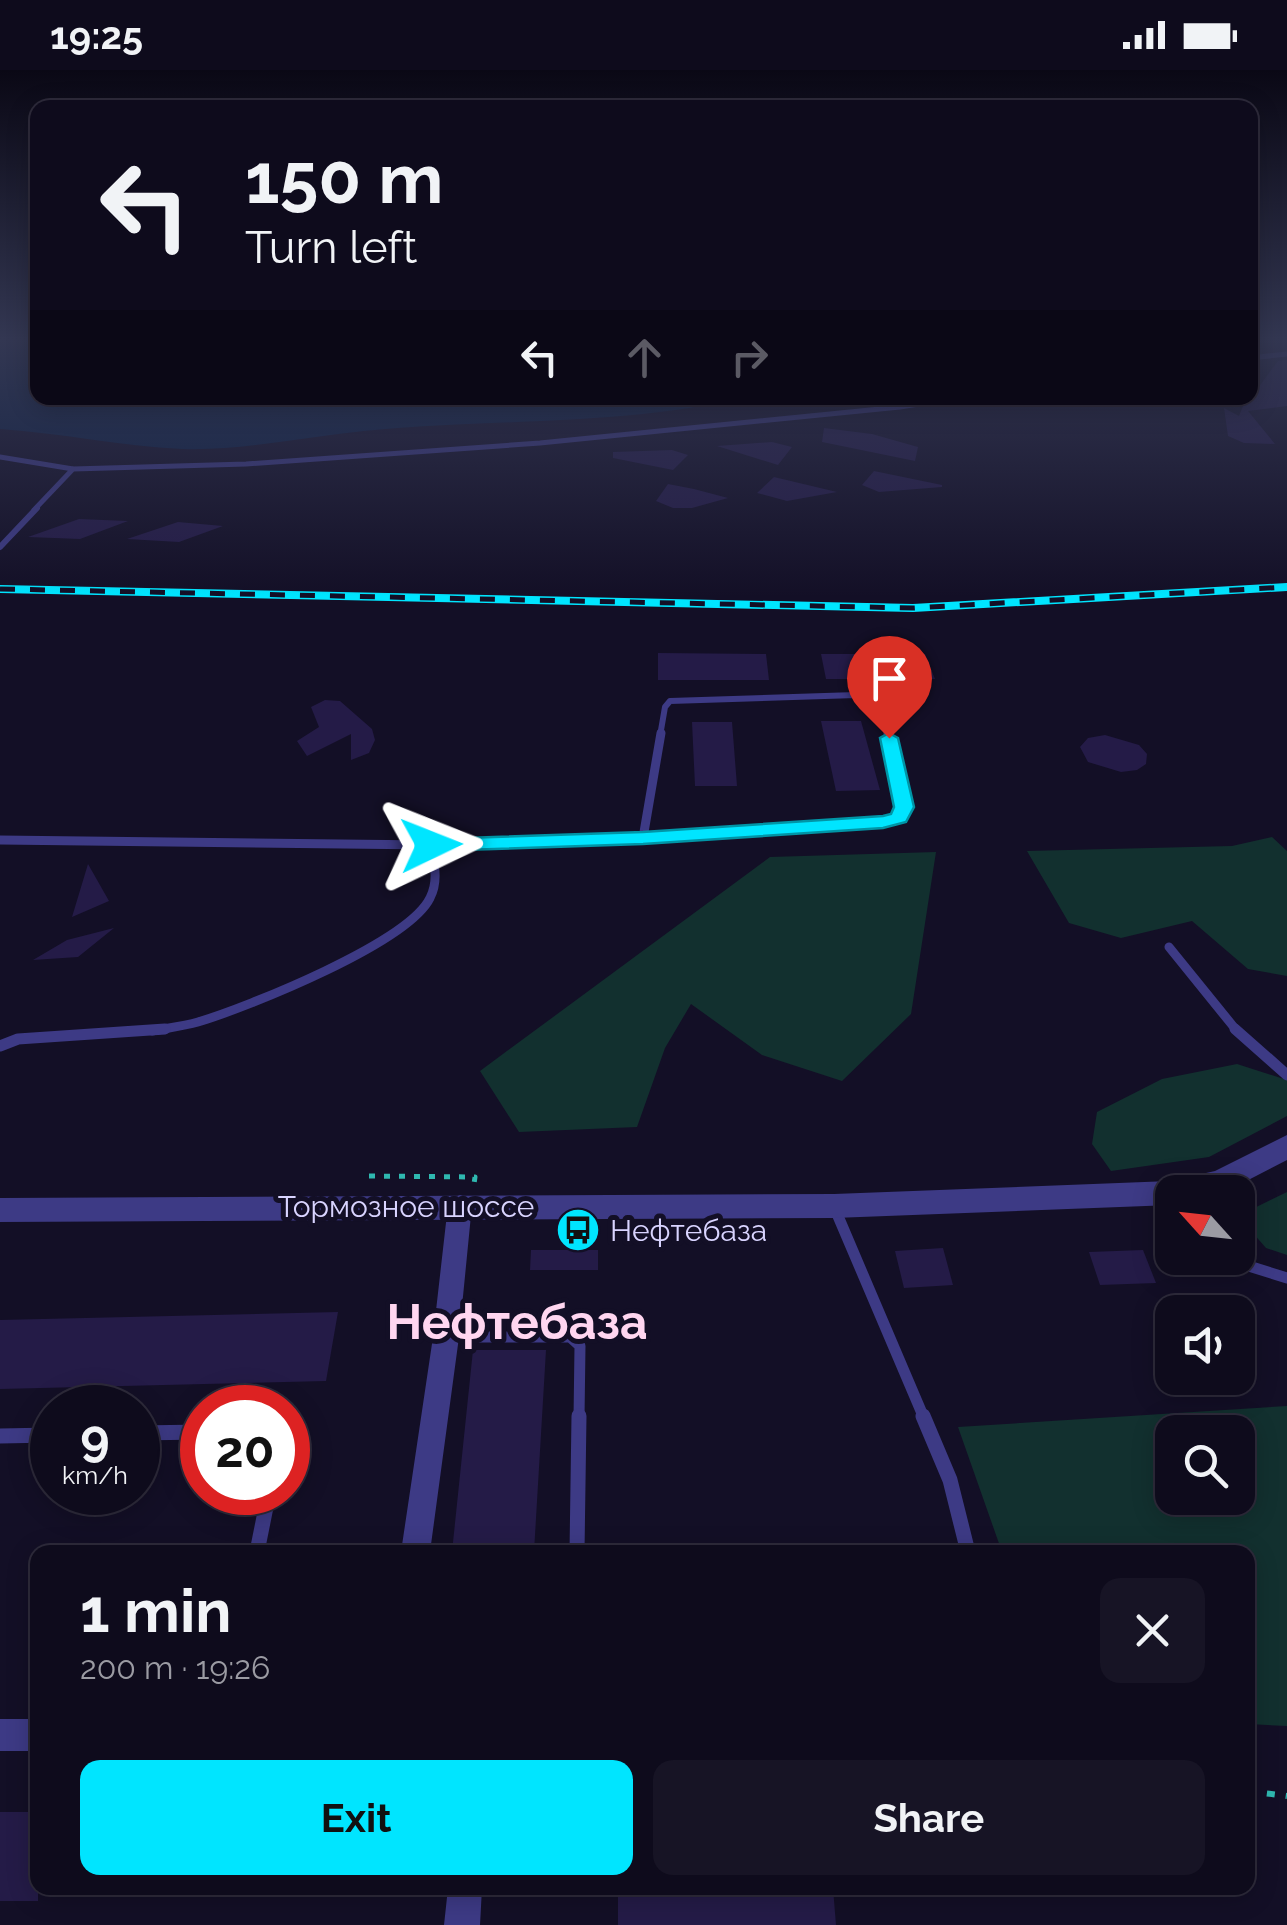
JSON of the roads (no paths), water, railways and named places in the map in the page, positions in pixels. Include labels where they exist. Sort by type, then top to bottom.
[{"type":"street","name":"Тормозное шоссе","points":[[1233,1175],[1287,1146]]},
{"type":"street","name":"Тормозное шоссе","points":[[0,1210],[834,1206],[1155,1198]]},
{"type":"street","points":[[416,1545],[446,1337],[460,1205]]},
{"type":"street","points":[[0,1735],[30,1735]]},
{"type":"street","points":[[462,1925],[464,1895]]},
{"type":"lane","points":[[0,458],[73,469],[246,464],[726,424]]},
{"type":"lane","points":[[0,548],[73,469]]},
{"type":"lane","points":[[0,840],[431,845],[643,838],[899,818],[904,807],[882,704],[856,695],[670,701],[665,707],[643,838]]},
{"type":"lane","points":[[0,1046],[18,1040],[172,1030],[369,947],[426,905],[437,874],[431,845]]},
{"type":"lane","points":[[1169,947],[1245,1041],[1287,1075]]},
{"type":"lane","points":[[834,1206],[950,1480],[966,1545]]},
{"type":"lane","points":[[1255,1268],[1287,1278]]},
{"type":"lane","points":[[446,1337],[570,1337],[580,1346],[577,1545]]},
{"type":"lane","points":[[0,1436],[30,1435]]},
{"type":"lane","points":[[259,1545],[265,1515]]},
{"type":"water","points":[[0,424],[484,424],[182,449],[0,429]]},
{"type":"railway","points":[[0,589],[913,608],[1287,587]]},
{"type":"place","name":"Нефтебаза","points":[[578,1230]]},
{"type":"district","name":"Нефтебаза","points":[[517,1322]]}]
